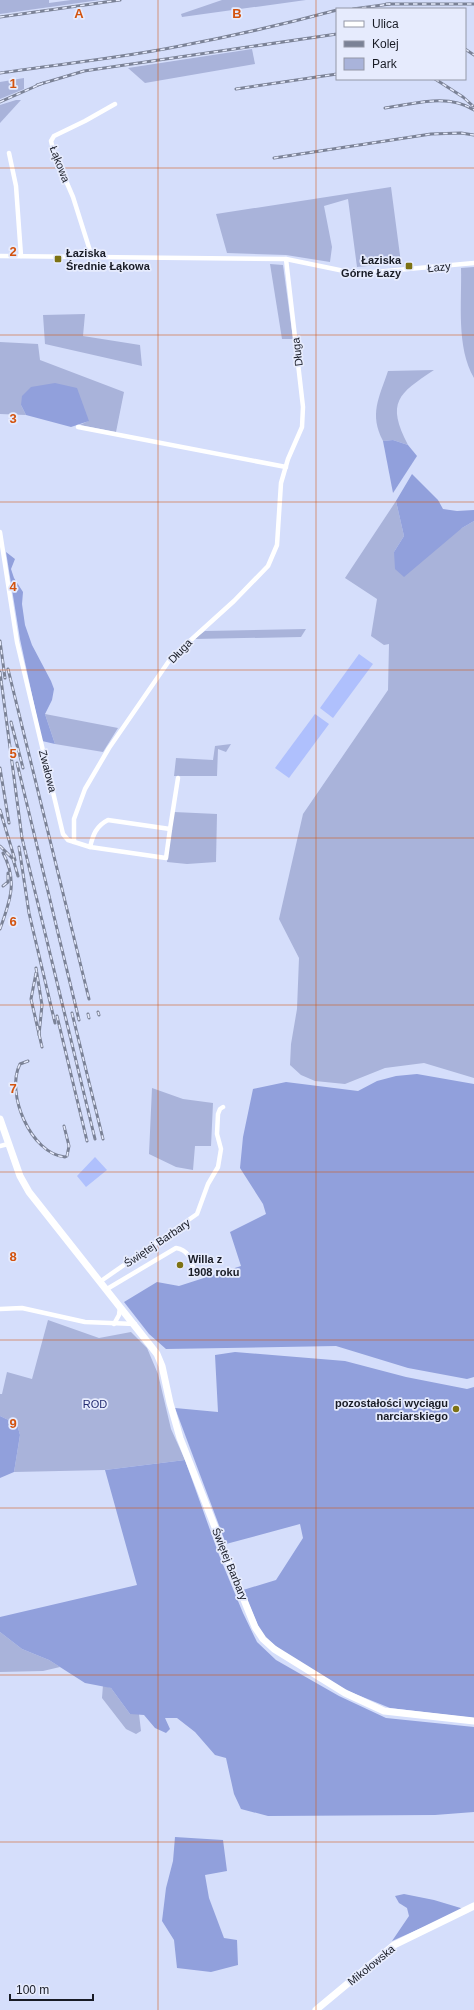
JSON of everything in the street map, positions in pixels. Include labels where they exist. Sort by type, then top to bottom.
[{"type":"street","name":"Łąkowa","points":[[92,257],[73,197],[54,153],[51,141],[54,136],[115,104]]},
{"type":"street","points":[[9,153],[16,186],[21,256]]},
{"type":"street","points":[[0,256],[286,259]]},
{"type":"street","name":"Łazy","points":[[286,259],[349,272],[364,273],[474,263]]},
{"type":"street","name":"Długa","points":[[74,842],[74,819],[85,789],[109,748],[172,658],[234,601],[268,566],[277,546],[281,483],[302,427],[304,407],[286,259]]},
{"type":"street","points":[[78,427],[286,467]]},
{"type":"street","name":"Zwałowa","points":[[0,532],[17,642],[63,834],[68,840],[74,842]]},
{"type":"street","points":[[74,842],[90,847],[166,858],[178,778]]},
{"type":"street","points":[[90,847],[99,825],[108,820],[170,829]]},
{"type":"street","name":"Świętej Barbary","points":[[101,1281],[197,1214],[208,1184],[218,1167],[221,1149],[217,1134],[218,1114],[220,1109],[223,1107]]},
{"type":"street","name":"Świętej Barbary","points":[[0,1119],[20,1176],[30,1192],[157,1354],[162,1366],[170,1403],[180,1438],[255,1627],[263,1639],[274,1650],[344,1692],[384,1711],[474,1721]]},
{"type":"street","points":[[0,1146],[8,1144]]},
{"type":"street","points":[[107,1289],[176,1248],[184,1249],[187,1252],[196,1274]]},
{"type":"street","points":[[114,1324],[119,1315],[120,1305]]},
{"type":"street","points":[[0,1309],[22,1308],[85,1322],[135,1324]]},
{"type":"street","name":"Mikołowska","points":[[316,2010],[394,1945],[474,1906]]},
{"type":"green space","points":[[0,0],[49,0],[49,3],[71,0],[100,0],[0,14]]},
{"type":"green space","points":[[222,0],[306,0],[182,17],[181,14]]},
{"type":"green space","points":[[252,49],[255,64],[145,83],[128,68]]},
{"type":"green space","points":[[24,78],[24,89],[0,99],[0,82]]},
{"type":"green space","points":[[21,100],[0,123],[0,105]]},
{"type":"green space","points":[[391,187],[401,263],[357,267],[348,199],[324,206],[332,247],[330,262],[286,255],[227,253],[216,214]]},
{"type":"green space","points":[[270,264],[283,265],[293,339],[282,339]]},
{"type":"green space","points":[[474,267],[474,378],[468,366],[462,339],[461,268]]},
{"type":"green space","points":[[85,314],[83,336],[140,345],[142,366],[45,344],[43,315]]},
{"type":"green space","points":[[0,342],[38,344],[40,360],[124,392],[116,432],[80,425],[88,421],[21,405],[26,415],[0,414]]},
{"type":"green space","points":[[434,370],[412,386],[399,400],[397,409],[398,419],[408,445],[393,440],[383,441],[379,431],[376,414],[379,398],[388,371]]},
{"type":"green space","points":[[396,501],[404,536],[394,552],[462,528],[474,521],[474,1078],[424,1063],[385,1068],[345,1084],[315,1081],[301,1075],[290,1065],[291,1044],[297,1009],[299,958],[279,919],[303,814],[388,690],[389,644],[384,645],[371,636],[377,599],[345,578]]},
{"type":"green space","points":[[306,629],[301,637],[194,639],[205,631]]},
{"type":"green space","points":[[45,714],[118,728],[103,752],[55,744]]},
{"type":"green space","points":[[231,744],[226,752],[218,749],[217,776],[174,776],[176,758],[213,760],[215,746]]},
{"type":"green space","points":[[174,812],[217,814],[216,862],[187,864],[167,862]]},
{"type":"green space","points":[[152,1088],[183,1099],[213,1103],[211,1146],[195,1146],[193,1170],[176,1167],[149,1154]]},
{"type":"green space","name":"ROD","points":[[48,1320],[99,1338],[131,1332],[147,1348],[158,1374],[171,1429],[185,1460],[105,1470],[14,1472],[20,1435],[17,1424],[0,1416],[0,1394],[2,1394],[7,1372],[32,1379]]},
{"type":"green space","points":[[0,1632],[22,1649],[49,1660],[60,1667],[43,1671],[0,1672]]},
{"type":"green space","points":[[103,1685],[111,1688],[130,1714],[139,1714],[141,1731],[136,1734],[126,1729],[102,1698]]},
{"type":"shaded area","points":[[55,383],[77,388],[89,421],[71,427],[26,415],[21,405],[22,396],[31,387]]},
{"type":"shaded area","points":[[393,440],[408,445],[417,456],[393,493],[383,441]]},
{"type":"shaded area","points":[[412,474],[438,500],[443,509],[457,511],[474,510],[474,521],[462,528],[404,577],[395,569],[394,552],[404,536],[396,501]]},
{"type":"shaded area","points":[[6,552],[15,559],[11,569],[14,578],[23,592],[22,604],[25,625],[32,645],[54,689],[52,700],[45,714],[55,744],[42,741],[20,639]]},
{"type":"shaded area","points":[[359,654],[373,664],[333,718],[320,708]]},
{"type":"shaded area","points":[[315,714],[329,724],[289,778],[275,768]]},
{"type":"shaded area","points":[[417,1074],[474,1084],[474,1377],[467,1379],[408,1368],[336,1346],[166,1349],[149,1334],[124,1302],[157,1282],[179,1286],[241,1266],[230,1232],[266,1214],[263,1204],[240,1168],[243,1137],[253,1089],[286,1082],[358,1091],[377,1081],[396,1076]]},
{"type":"shaded area","points":[[95,1157],[107,1170],[86,1187],[77,1176]]},
{"type":"shaded area","points":[[235,1352],[345,1361],[406,1377],[467,1389],[474,1387],[474,1718],[390,1708],[343,1689],[282,1651],[262,1635],[243,1590],[276,1580],[303,1538],[300,1524],[226,1544],[175,1408],[218,1412],[215,1355]]},
{"type":"shaded area","points":[[0,1416],[17,1424],[20,1435],[14,1472],[0,1478]]},
{"type":"shaded area","points":[[185,1460],[219,1555],[243,1613],[257,1642],[276,1660],[339,1696],[386,1718],[474,1727],[474,1812],[435,1815],[268,1816],[241,1809],[234,1794],[226,1758],[215,1755],[195,1732],[177,1718],[165,1718],[170,1729],[166,1733],[155,1728],[144,1715],[130,1714],[111,1688],[85,1683],[49,1660],[22,1649],[0,1632],[0,1617],[137,1585],[105,1470]]},
{"type":"shaded area","points":[[175,1837],[223,1840],[227,1871],[205,1875],[209,1898],[224,1938],[237,1940],[238,1965],[211,1972],[177,1968],[174,1940],[162,1921],[166,1888],[173,1861]]},
{"type":"shaded area","points":[[404,1894],[434,1900],[464,1909],[392,1941],[409,1916],[407,1908],[399,1903],[395,1896]]},
{"type":"railway","points":[[0,17],[120,0]]},
{"type":"railway","points":[[386,4],[474,4]]},
{"type":"railway","points":[[360,8],[390,4]]},
{"type":"railway","points":[[0,73],[158,50],[239,34],[336,10]]},
{"type":"railway","points":[[37,85],[84,71],[336,34]]},
{"type":"railway","points":[[466,50],[474,55]]},
{"type":"railway","points":[[236,89],[336,74]]},
{"type":"railway","points":[[437,80],[463,97],[473,106]]},
{"type":"railway","points":[[0,102],[43,83]]},
{"type":"railway","points":[[385,108],[419,102],[442,101],[464,105],[474,110]]},
{"type":"railway","points":[[274,158],[431,134],[461,133],[474,135]]},
{"type":"railway","points":[[0,641],[5,678]]},
{"type":"railway","points":[[8,669],[89,999]]},
{"type":"railway","points":[[0,672],[22,838],[95,1139]]},
{"type":"railway","points":[[11,722],[23,768]]},
{"type":"railway","points":[[17,763],[79,1020]]},
{"type":"railway","points":[[0,768],[9,823]]},
{"type":"railway","points":[[0,810],[15,860]]},
{"type":"railway","points":[[0,846],[13,859],[18,876]]},
{"type":"railway","points":[[19,847],[29,913],[55,1023]]},
{"type":"railway","points":[[0,929],[11,891],[8,863],[3,853]]},
{"type":"railway","points":[[3,886],[8,882],[8,873]]},
{"type":"railway","points":[[36,968],[42,1005],[39,1035]]},
{"type":"railway","points":[[36,973],[31,999],[42,1047]]},
{"type":"railway","points":[[72,1013],[103,1139]]},
{"type":"railway","points":[[88,1014],[89,1018]]},
{"type":"railway","points":[[57,1016],[87,1141]]},
{"type":"railway","points":[[28,1061],[20,1064],[16,1076],[16,1090],[24,1120],[32,1134],[42,1145],[53,1153],[65,1157],[67,1156],[69,1146],[64,1126]]},
{"type":"place","name":"Łaziska Średnie Łąkowa","points":[[58,259]]},
{"type":"place","name":"Łaziska Górne Łazy","points":[[409,266]]},
{"type":"place","name":"Willa z 1908 roku","points":[[180,1265]]},
{"type":"place","name":"pozostałości wyciągu narciarskiego","points":[[456,1409]]}]
